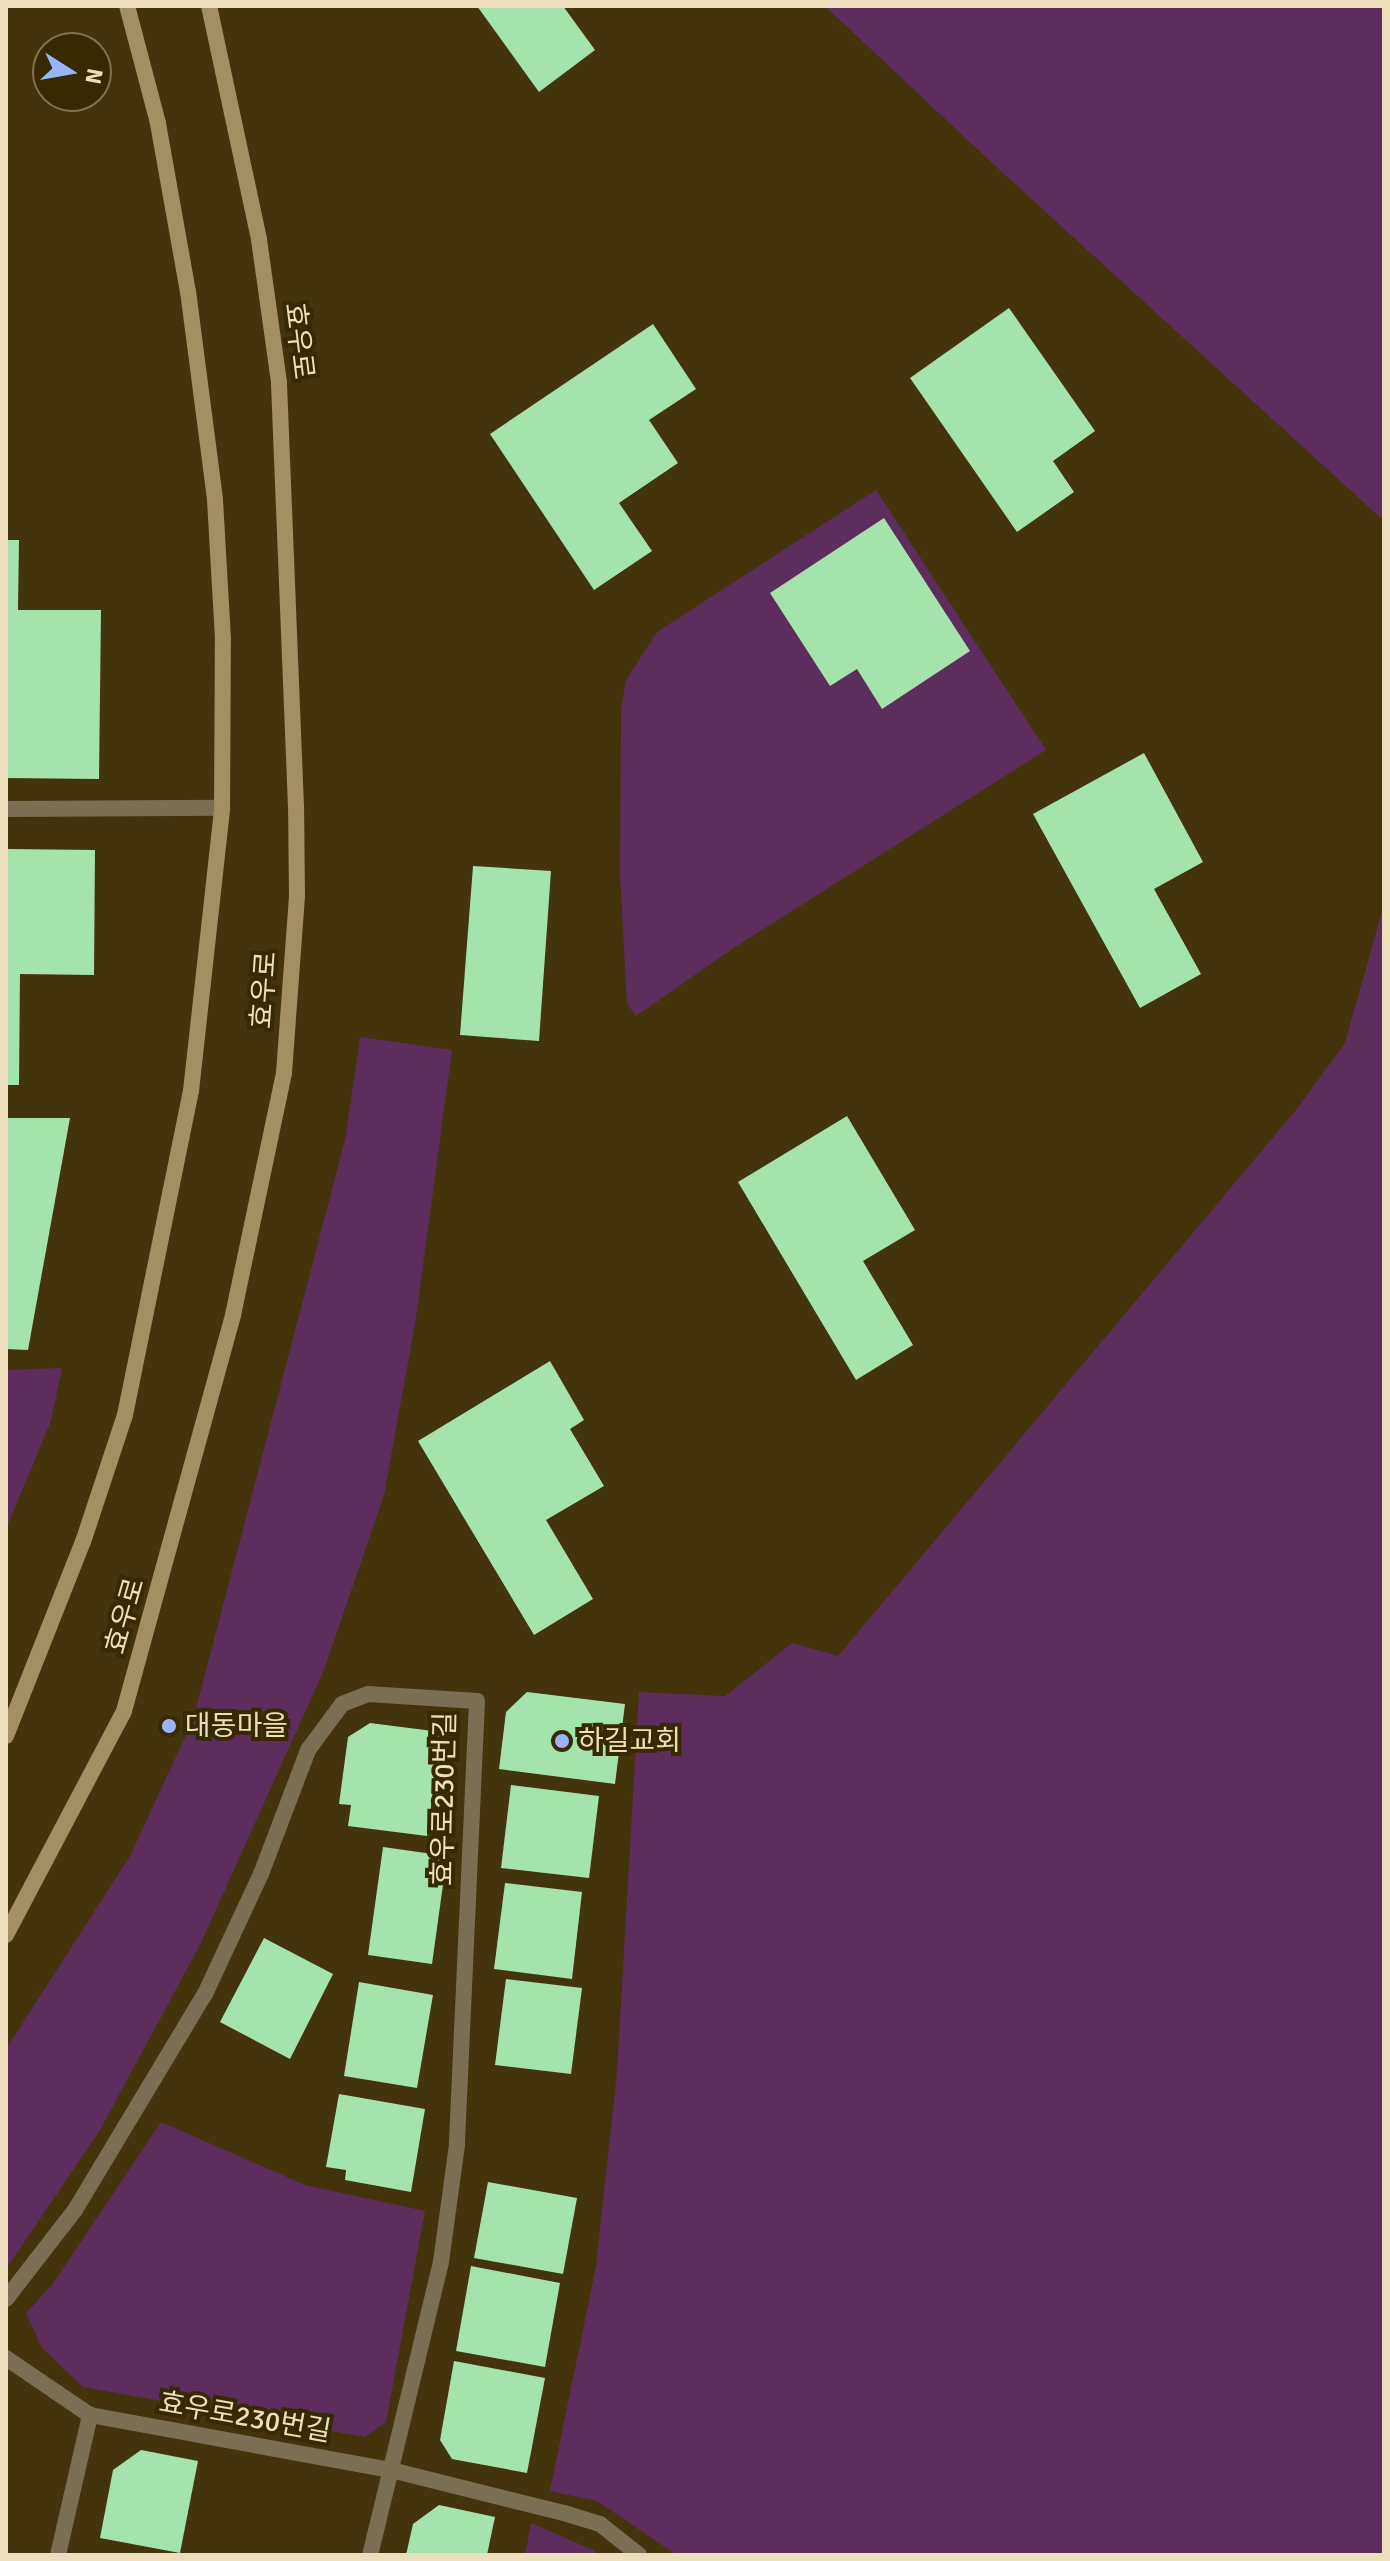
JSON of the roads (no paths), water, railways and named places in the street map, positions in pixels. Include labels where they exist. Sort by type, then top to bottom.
[{"type":"main road","points":[[6,1736],[83,1542],[125,1415],[191,1091],[222,808],[223,639],[215,499],[188,292],[158,123],[127,6]]},
{"type":"main road","name":"효우로","points":[[6,1935],[124,1711],[233,1315],[284,1073],[297,896],[279,382],[259,239],[209,6]]},
{"type":"street","points":[[6,809],[222,808]]},
{"type":"street","name":"효우로230번길","points":[[6,2299],[75,2210],[205,1994],[261,1874],[308,1750],[342,1704],[368,1694],[477,1701],[457,2145],[441,2262],[370,2555]]},
{"type":"street","name":"효우로230번길","points":[[6,2358],[90,2415],[391,2470],[600,2524],[639,2555]]},
{"type":"street","points":[[58,2555],[90,2415]]},
{"type":"place","name":"대동마을","points":[[169,1726]]},
{"type":"place","name":"하길교회","points":[[562,1741]]}]
